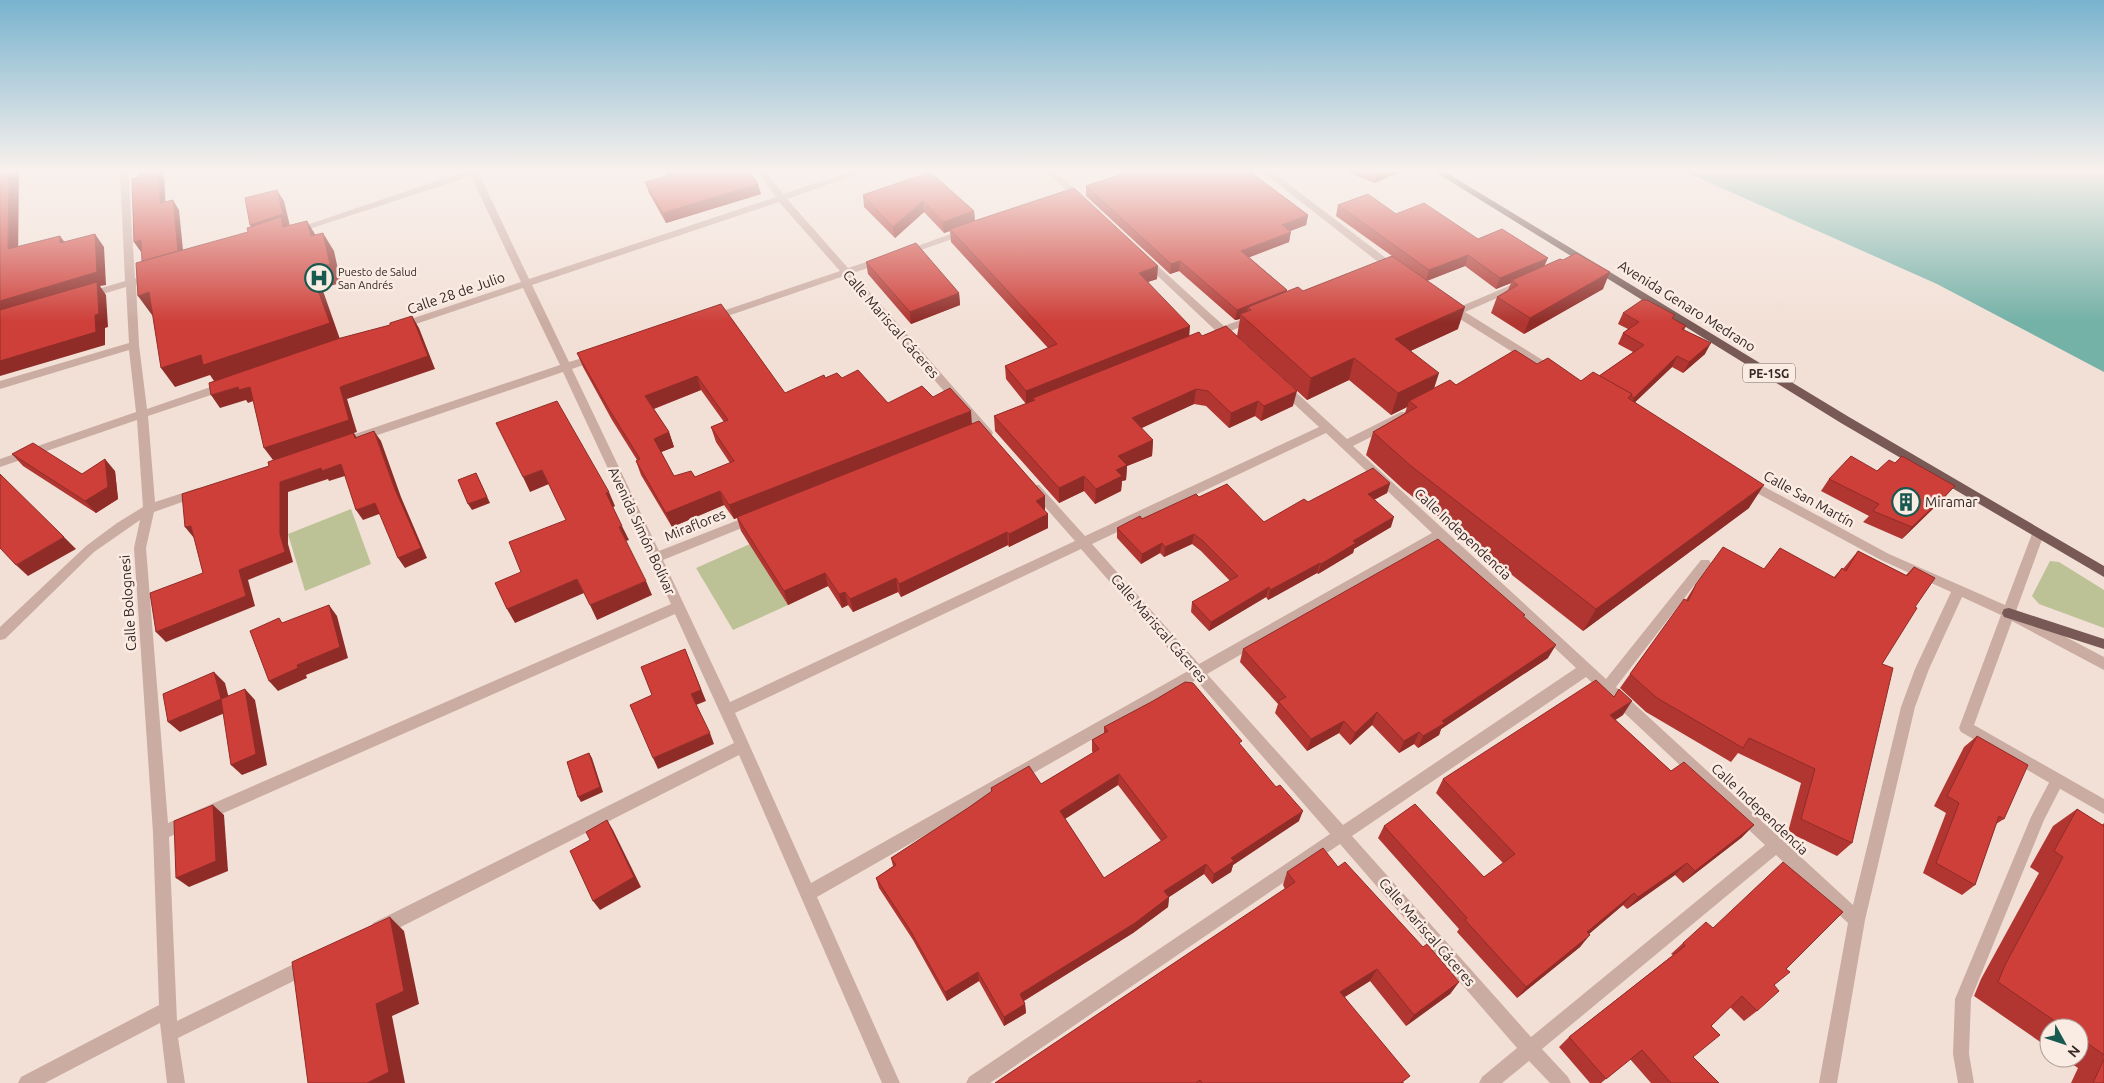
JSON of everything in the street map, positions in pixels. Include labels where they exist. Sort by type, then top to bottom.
[{"type":"main road","name":"Avenida Genaro Medrano","points":[[1515,221],[1577,260],[2104,572]]},
{"type":"main road","points":[[2009,612],[2104,644]]},
{"type":"street","name":"Calle Bolognesi","points":[[127,221],[134,345],[142,413],[149,509],[140,548],[161,833],[169,1034],[176,1083]]},
{"type":"street","points":[[288,233],[326,221]]},
{"type":"street","name":"Avenida Simón Bolívar","points":[[498,221],[727,710],[806,894],[891,1083]]},
{"type":"street","name":"Calle 28 de Julio","points":[[386,331],[714,221]]},
{"type":"street","name":"Calle Mariscal Cáceres","points":[[801,221],[995,442]]},
{"type":"street","points":[[1326,221],[1383,267],[1403,275]]},
{"type":"street","points":[[706,320],[974,229]]},
{"type":"street","points":[[1138,253],[1243,350]]},
{"type":"street","points":[[84,297],[149,277]]},
{"type":"street","points":[[1456,312],[1536,277]]},
{"type":"street","points":[[1441,302],[1519,358],[1564,379]]},
{"type":"street","points":[[1204,338],[1268,313]]},
{"type":"street","points":[[0,385],[134,345]]},
{"type":"street","points":[[348,441],[603,355]]},
{"type":"street","name":"Calle Independencia","points":[[1271,376],[1857,920]]},
{"type":"street","points":[[0,463],[236,382]]},
{"type":"street","points":[[1345,444],[1416,409]]},
{"type":"street","points":[[727,710],[1327,428]]},
{"type":"street","name":"Calle Mariscal Cáceres","points":[[1026,478],[1562,1083]]},
{"type":"street","name":"Calle San Martín","points":[[1739,478],[1885,558],[2009,612],[2104,664]]},
{"type":"street","points":[[0,635],[90,549],[149,509],[206,489]]},
{"type":"street","name":"Miraflores","points":[[655,558],[764,514]]},
{"type":"street","points":[[806,894],[1441,534]]},
{"type":"street","points":[[2038,534],[1966,728],[2104,807]]},
{"type":"street","points":[[1607,688],[1705,563]]},
{"type":"street","points":[[1828,1083],[1857,920],[1908,707],[1922,669],[1958,591]]},
{"type":"street","points":[[161,833],[678,607]]},
{"type":"street","points":[[975,1083],[1586,669]]},
{"type":"street","points":[[364,937],[743,746]]},
{"type":"street","points":[[1488,1083],[1777,845]]},
{"type":"street","points":[[169,1034],[319,959]]},
{"type":"street","points":[[27,1083],[168,1010]]},
{"type":"lane","points":[[1966,1083],[1961,1054],[1962,999],[2038,817],[2057,781]]},
{"type":"green space","points":[[351,509],[371,564],[305,591],[288,534]]},
{"type":"green space","points":[[750,544],[788,605],[733,630],[696,568]]},
{"type":"green space","points":[[2050,561],[2059,562],[2104,590],[2104,628],[2039,604],[2032,596]]},
{"type":"water","points":[[1794,221],[2104,221],[2104,372],[1937,284]]},
{"type":"building","points":[[0,221],[8,221],[8,249],[60,236],[60,243],[95,234],[97,272],[0,301]]},
{"type":"building","points":[[133,221],[175,221],[178,251],[142,261],[141,240],[134,242]]},
{"type":"building","points":[[249,221],[263,221],[250,225]]},
{"type":"building","points":[[270,221],[282,221],[283,227],[307,221],[311,236],[323,233],[330,264],[310,269],[330,323],[203,365],[201,355],[161,368],[149,292],[138,296],[136,263],[248,232],[247,228]]},
{"type":"building","points":[[887,221],[900,221],[893,227]]},
{"type":"building","points":[[976,221],[1109,221],[1158,266],[1139,273],[1190,326],[1026,391],[1005,366],[1057,344],[950,229]]},
{"type":"building","points":[[1124,221],[1294,221],[1282,225],[1291,232],[1241,251],[1287,290],[1237,310],[1180,261],[1171,264]]},
{"type":"building","points":[[1360,221],[1450,221],[1478,239],[1502,229],[1548,258],[1500,278],[1468,255],[1429,270]]},
{"type":"building","points":[[916,243],[959,293],[910,312],[866,262]]},
{"type":"building","points":[[1576,253],[1610,272],[1530,318],[1497,297],[1518,285],[1512,280]]},
{"type":"building","points":[[1392,256],[1465,307],[1395,339],[1439,373],[1398,393],[1354,358],[1311,378],[1240,314],[1251,310],[1248,307],[1298,287],[1303,291]]},
{"type":"building","points":[[97,282],[99,314],[95,315],[96,332],[0,361],[0,310]]},
{"type":"building","points":[[1642,300],[1647,300],[1675,315],[1672,318],[1686,326],[1682,329],[1711,343],[1689,362],[1677,356],[1634,398],[1631,396],[1632,394],[1599,376],[1644,345],[1623,333],[1639,322],[1623,313]]},
{"type":"building","points":[[721,304],[785,393],[824,375],[825,378],[837,373],[842,378],[858,370],[888,403],[922,386],[933,397],[950,388],[971,411],[729,505],[720,491],[666,513],[636,461],[640,459],[577,353]],"holes":[[[697,376],[728,420],[711,427],[734,461],[695,477],[691,471],[674,476],[654,439],[669,432],[645,396]]]},
{"type":"building","points":[[412,316],[428,356],[340,387],[349,420],[264,448],[250,387],[239,390],[238,387],[211,395],[209,383],[337,339],[390,325],[390,323]]},
{"type":"building","points":[[1226,326],[1297,391],[1264,406],[1258,401],[1231,413],[1208,391],[1196,389],[1132,418],[1153,440],[1118,456],[1127,465],[1116,470],[1122,476],[1096,489],[1084,476],[1059,488],[994,416],[1035,400],[1033,398],[1199,332],[1202,336]]},
{"type":"building","points":[[1515,350],[1537,364],[1548,358],[1581,381],[1593,372],[1632,394],[1628,398],[1764,485],[1596,609],[1411,466],[1373,432],[1417,407],[1409,401],[1450,380],[1456,385]]},
{"type":"building","points":[[557,401],[609,492],[606,493],[622,526],[619,527],[646,581],[590,605],[577,579],[507,609],[495,583],[521,572],[509,542],[566,520],[542,470],[523,477],[496,423]]},
{"type":"building","points":[[979,421],[1045,496],[1036,501],[1048,514],[1009,534],[1007,532],[899,584],[896,578],[850,599],[845,592],[839,594],[825,573],[784,591],[737,517]]},
{"type":"building","points":[[374,431],[394,487],[421,548],[398,558],[375,503],[356,510],[341,464],[322,471],[321,468],[280,482],[280,534],[285,552],[239,570],[246,596],[156,632],[150,593],[203,573],[191,526],[185,527],[182,494],[269,466],[268,462],[353,433],[355,438]]},
{"type":"building","points":[[33,443],[82,474],[105,459],[108,487],[85,501],[12,454]]},
{"type":"building","name":"Miramar","points":[[1851,456],[1877,471],[1889,460],[1895,463],[1902,456],[1955,486],[1912,527],[1873,511],[1879,504],[1829,479]]},
{"type":"building","points":[[1373,468],[1390,483],[1368,494],[1394,517],[1353,541],[1356,543],[1321,564],[1270,590],[1269,587],[1211,622],[1192,602],[1238,576],[1203,541],[1194,534],[1165,547],[1162,543],[1142,554],[1117,528],[1140,516],[1142,519],[1196,494],[1199,497],[1227,484],[1264,522],[1304,499],[1308,502]]},
{"type":"building","points":[[476,473],[487,497],[468,504],[458,480]]},
{"type":"building","points":[[0,474],[64,537],[16,565],[0,548]]},
{"type":"building","points":[[1438,539],[1525,615],[1523,616],[1556,645],[1442,721],[1445,723],[1423,736],[1419,732],[1404,741],[1377,712],[1355,733],[1344,721],[1311,739],[1278,701],[1286,697],[1243,649]]},
{"type":"building","points":[[1723,547],[1764,569],[1780,548],[1835,578],[1842,568],[1846,571],[1858,551],[1907,576],[1914,567],[1935,578],[1915,607],[1917,608],[1882,664],[1893,668],[1852,843],[1801,819],[1815,769],[1749,738],[1743,748],[1657,698],[1630,674],[1684,599],[1688,601],[1696,584]]},
{"type":"building","points":[[329,605],[340,647],[297,665],[298,668],[269,681],[250,631],[279,618],[282,623]]},
{"type":"building","points":[[685,649],[701,690],[691,694],[710,733],[653,758],[630,705],[652,695],[641,667]]},
{"type":"building","points":[[214,672],[221,699],[168,722],[163,694]]},
{"type":"building","points":[[1596,680],[1614,697],[1619,689],[1632,701],[1610,715],[1671,771],[1684,762],[1754,825],[1695,871],[1687,863],[1638,897],[1634,893],[1587,932],[1590,935],[1526,987],[1384,826],[1415,804],[1484,877],[1515,854],[1443,779]]},
{"type":"building","points":[[1185,682],[1193,683],[1242,741],[1239,743],[1276,787],[1280,785],[1303,811],[1231,858],[1234,861],[1214,874],[1206,864],[1164,891],[1169,897],[1135,923],[1020,994],[1025,1004],[1004,1017],[978,972],[945,992],[910,930],[876,878],[896,865],[891,858],[968,808],[992,791],[991,788],[1029,766],[1041,784],[1099,749],[1092,740],[1108,731],[1104,727]],"holes":[[[1119,774],[1167,837],[1104,878],[1060,811]]]},
{"type":"building","points":[[245,689],[256,754],[231,765],[221,699]]},
{"type":"building","points":[[1977,736],[2028,765],[2004,819],[1999,816],[1975,885],[1936,863],[1959,803],[1947,796]]},
{"type":"building","points":[[589,753],[600,787],[578,797],[567,762]]},
{"type":"building","points":[[213,805],[216,861],[176,878],[174,821]]},
{"type":"building","points":[[2077,809],[2104,826],[2104,1055],[2089,1044],[2089,1018],[2050,1018],[1998,982],[2005,965],[2063,857],[2054,851]]},
{"type":"building","points":[[607,820],[634,877],[593,901],[570,851],[590,840],[586,832]]},
{"type":"building","points":[[1323,848],[1338,867],[1345,862],[1423,947],[1427,944],[1459,982],[1414,1015],[1377,969],[1340,992],[1410,1076],[1401,1083],[1202,1083],[1200,1080],[1196,1083],[995,1083],[1295,882],[1287,872]]},
{"type":"building","points":[[1783,862],[1843,912],[1786,969],[1790,972],[1774,985],[1779,991],[1757,1011],[1742,996],[1711,1026],[1720,1035],[1693,1057],[1719,1083],[1671,1083],[1642,1050],[1606,1079],[1569,1037],[1685,946],[1683,943],[1706,922],[1713,928]]},
{"type":"building","points":[[390,917],[404,991],[376,1004],[389,1072],[367,1083],[308,1083],[292,962]]},
{"type":"building","points":[[2104,1059],[2104,1083],[2093,1083]]},
{"type":"place","name":"Puesto de Salud San Andrés","points":[[319,278]]},
{"type":"place","name":"Miramar","points":[[1906,502]]}]
